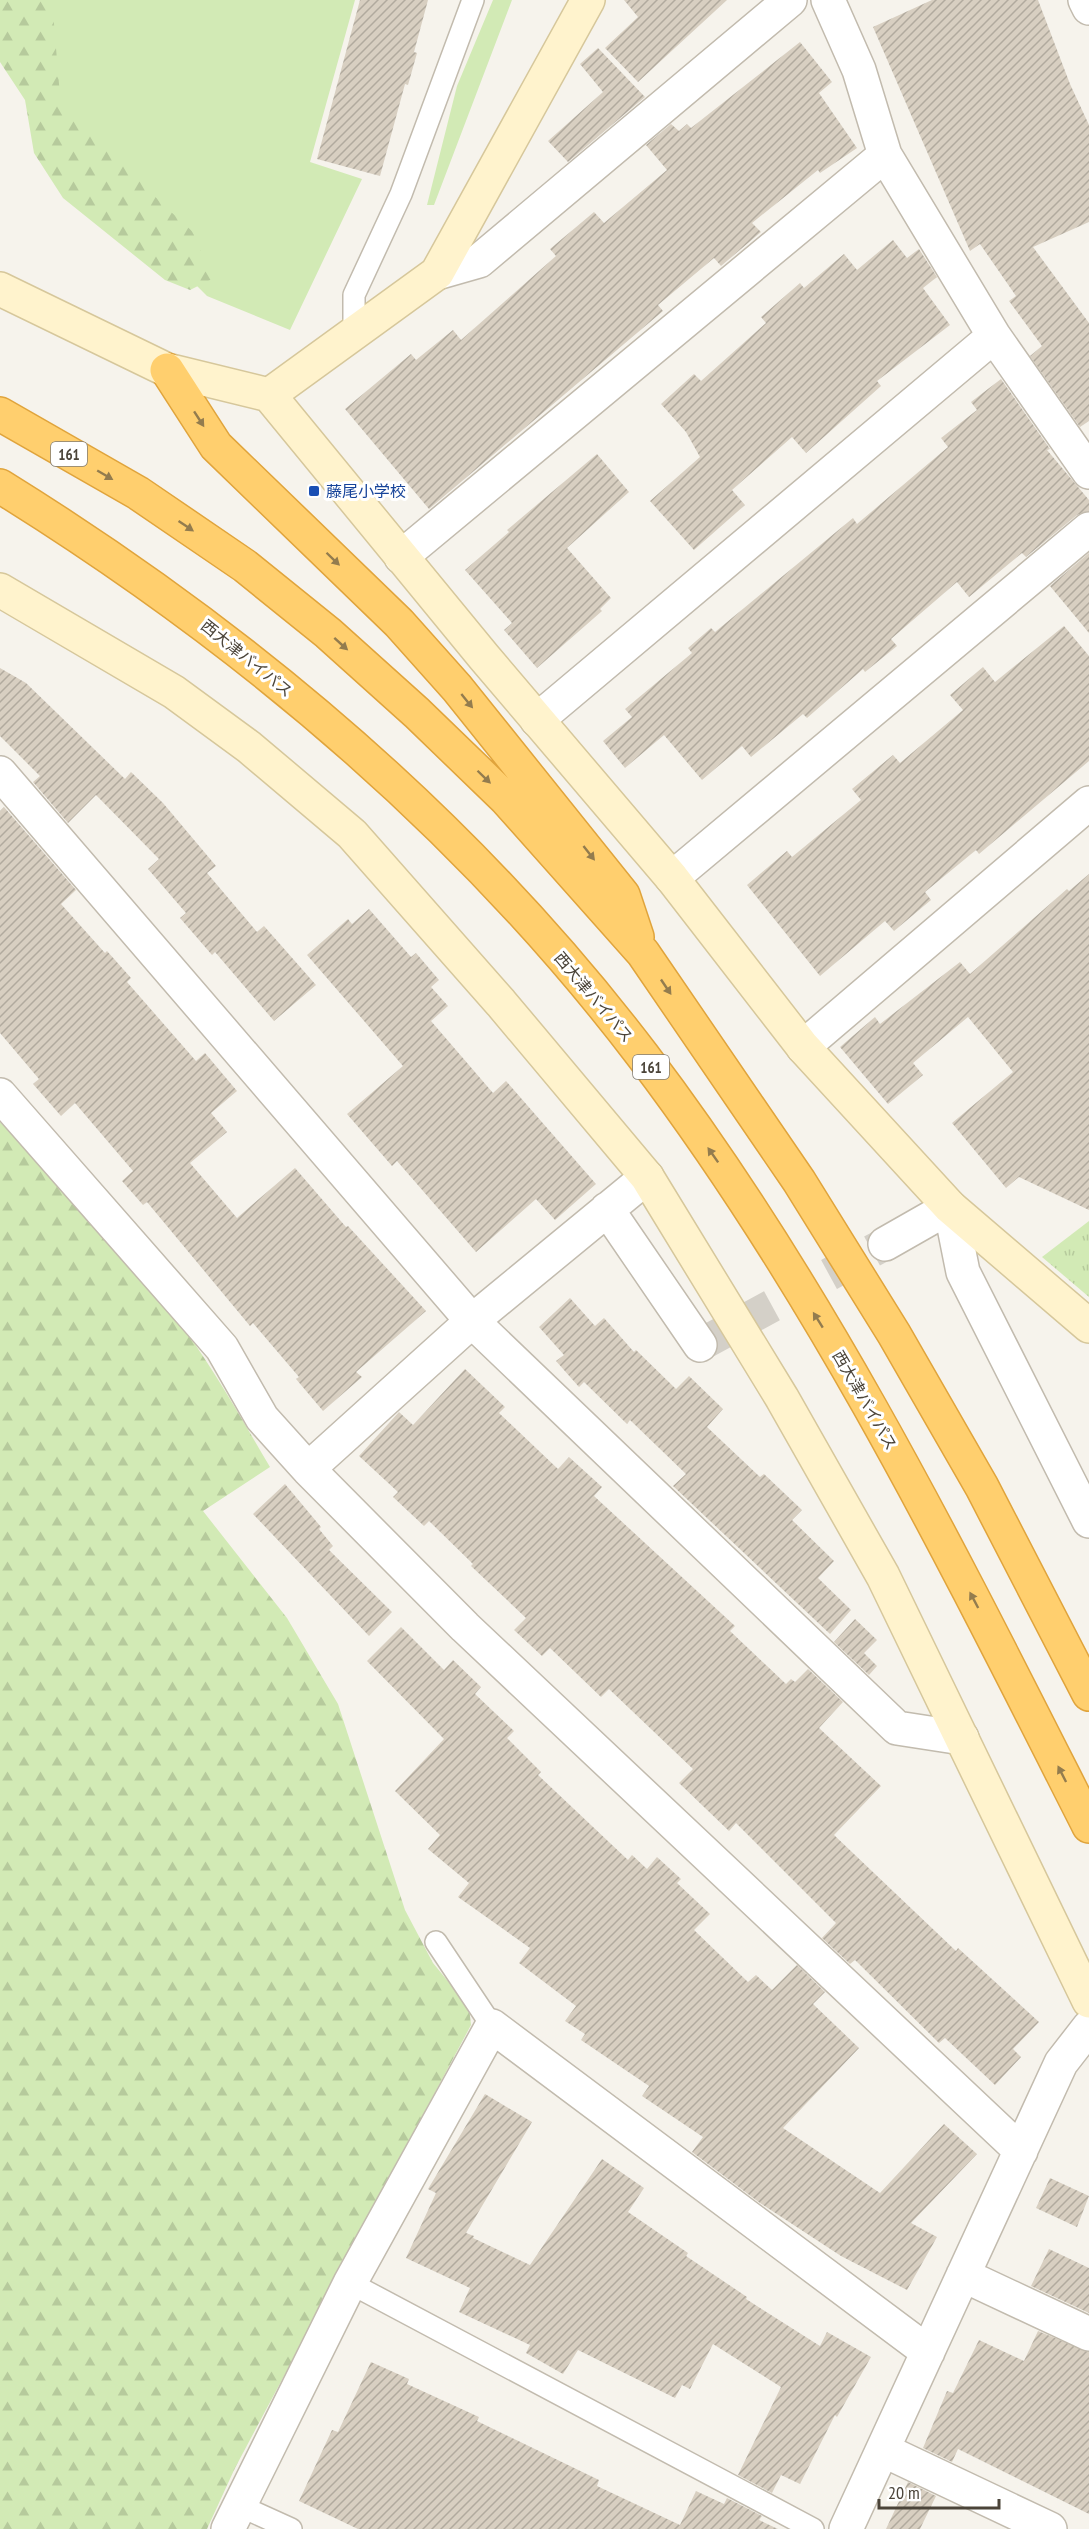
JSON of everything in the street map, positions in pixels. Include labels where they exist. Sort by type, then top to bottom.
[{"type":"highway","points":[[167,370],[216,446],[399,623],[464,696],[623,895],[642,953]]},
{"type":"highway","name":"161","points":[[0,414],[138,493],[245,566],[328,633],[417,712],[506,799],[642,953],[799,1181],[894,1334],[982,1487],[1089,1694]]},
{"type":"highway","name":"西大津バイパス","points":[[0,486],[112,557],[199,619],[286,688],[407,795],[489,878],[563,960],[642,1056],[729,1179],[859,1384],[988,1628],[1089,1826]]},
{"type":"street","points":[[437,273],[588,0]]},
{"type":"street","points":[[269,395],[437,273],[479,261],[790,0]]},
{"type":"street","points":[[828,0],[859,70],[885,155],[994,336],[1089,472]]},
{"type":"street","points":[[1085,0],[1089,8]]},
{"type":"street","points":[[401,557],[885,155]]},
{"type":"street","points":[[0,289],[167,370],[269,395],[537,720],[672,878],[803,1047],[950,1207],[1089,1326]]},
{"type":"street","points":[[537,720],[994,336]]},
{"type":"street","points":[[672,878],[1089,529]]},
{"type":"street","points":[[0,590],[174,692],[249,747],[352,834],[501,1003],[647,1177],[782,1398],[884,1576],[1089,2001]]},
{"type":"street","points":[[0,773],[472,1322],[897,1728],[962,1738]]},
{"type":"street","points":[[803,1047],[1089,804]]},
{"type":"street","points":[[0,1095],[222,1348],[262,1419],[308,1469],[465,1627],[1021,2151]]},
{"type":"street","points":[[308,1469],[472,1322],[647,1177]]},
{"type":"street","points":[[885,1244],[950,1207]]},
{"type":"street","points":[[950,1207],[963,1272],[1089,1521]]},
{"type":"street","points":[[607,1209],[700,1345]]},
{"type":"street","points":[[233,2517],[350,2283],[492,2026],[928,2352]]},
{"type":"street","points":[[846,2529],[1061,2063],[1089,2027]]},
{"type":"street","points":[[963,2275],[1089,2334]]},
{"type":"street","points":[[883,2450],[1050,2529]]},
{"type":"lane","points":[[354,333],[354,295],[401,194],[473,0]]},
{"type":"lane","points":[[436,1942],[492,2026]]},
{"type":"lane","points":[[350,2283],[813,2529]]},
{"type":"lane","points":[[233,2517],[291,2529]]},
{"type":"green space","points":[[0,0],[52,0],[60,96],[103,136],[159,201],[193,232],[212,279],[190,290],[165,280],[63,198],[34,153],[25,100],[0,62]]},
{"type":"green space","points":[[42,0],[355,0],[310,162],[362,179],[290,330],[207,296],[38,126]]},
{"type":"green space","points":[[493,0],[512,0],[434,205],[427,205],[457,86]]},
{"type":"green space","points":[[0,1122],[87,1213],[169,1309],[210,1366],[270,1467],[203,1511],[287,1618],[338,1704],[405,1910],[433,1963],[469,2007],[471,2025],[235,2468],[207,2529],[0,2529]]},
{"type":"green space","points":[[1089,1221],[1089,1297],[1042,1257]]},
{"type":"building","points":[[360,0],[428,0],[414,52],[417,53],[408,85],[405,84],[380,176],[317,159]]},
{"type":"building","points":[[624,0],[727,0],[638,82],[605,48],[638,17]]},
{"type":"building","points":[[932,0],[1038,0],[1070,84],[1089,125],[1089,222],[1033,247],[1089,323],[1089,421],[1080,427],[1030,356],[1042,346],[1009,301],[1016,296],[980,244],[970,251],[873,27]]},
{"type":"building","points":[[800,42],[832,82],[819,93],[857,148],[820,173],[818,170],[752,223],[761,232],[721,266],[714,258],[658,305],[663,311],[429,509],[345,409],[411,354],[416,360],[453,330],[461,340],[556,256],[550,249],[594,212],[604,223],[667,170],[646,145],[671,124],[679,131],[687,124],[691,128]]},
{"type":"building","points":[[598,48],[645,97],[568,162],[548,141],[603,92],[580,64]]},
{"type":"building","points":[[893,240],[907,258],[919,249],[937,277],[923,288],[950,325],[877,381],[881,386],[806,453],[792,437],[732,490],[745,505],[694,550],[650,501],[700,457],[686,432],[661,404],[694,374],[701,381],[766,323],[761,317],[800,283],[804,288],[844,254],[857,270]]},
{"type":"building","points":[[1001,379],[1050,449],[1047,450],[1089,500],[1089,511],[1077,515],[1026,557],[1022,553],[969,597],[957,582],[891,639],[897,646],[865,672],[863,669],[807,718],[803,714],[751,757],[742,746],[702,780],[664,735],[625,768],[603,741],[632,717],[625,709],[692,653],[688,648],[711,628],[715,632],[853,518],[857,524],[948,447],[941,438],[977,410],[971,402]]},
{"type":"building","points":[[597,454],[629,492],[567,548],[611,598],[600,609],[602,611],[537,668],[504,630],[512,623],[465,570],[509,532],[507,530]]},
{"type":"building","points":[[1089,553],[1089,633],[1050,586]]},
{"type":"building","points":[[1064,626],[1089,656],[1089,761],[979,854],[976,850],[925,892],[931,900],[894,931],[885,921],[820,976],[747,885],[787,851],[792,857],[861,800],[852,789],[893,755],[900,763],[963,710],[950,695],[983,667],[995,682]]},
{"type":"building","points":[[0,668],[26,683],[125,779],[131,772],[163,803],[216,866],[207,873],[257,932],[264,926],[316,985],[274,1021],[215,952],[212,955],[180,918],[186,913],[148,869],[159,859],[96,795],[68,823],[33,782],[40,776],[0,736]]},
{"type":"building","points":[[4,807],[76,890],[61,904],[131,978],[127,982],[196,1061],[205,1053],[237,1091],[211,1113],[227,1132],[190,1163],[237,1218],[295,1168],[346,1227],[348,1226],[426,1311],[356,1372],[362,1377],[323,1411],[296,1379],[299,1377],[253,1323],[250,1326],[147,1202],[143,1205],[122,1181],[133,1171],[75,1103],[61,1116],[33,1084],[39,1079],[0,1033],[0,811]]},
{"type":"building","points":[[1089,874],[1089,1210],[1019,1177],[1006,1188],[952,1123],[1013,1072],[968,1017],[913,1063],[923,1075],[888,1104],[840,1047],[875,1017],[880,1024],[960,962],[970,974],[1067,889],[1069,891]]},
{"type":"building","points":[[369,909],[411,957],[416,953],[439,980],[431,987],[448,1006],[431,1021],[493,1093],[506,1081],[596,1184],[555,1220],[536,1199],[476,1252],[397,1161],[392,1166],[347,1114],[403,1066],[307,955],[348,919],[352,924]]},
{"type":"building","points":[[570,1298],[595,1326],[604,1318],[634,1352],[636,1350],[676,1389],[689,1376],[723,1409],[707,1427],[760,1477],[764,1474],[802,1510],[792,1520],[834,1561],[818,1578],[851,1610],[830,1634],[673,1486],[686,1474],[630,1420],[627,1424],[584,1382],[579,1387],[556,1361],[564,1355],[539,1327]]},
{"type":"building","points":[[465,1369],[505,1407],[499,1413],[558,1469],[569,1457],[602,1487],[594,1496],[735,1626],[730,1631],[786,1684],[791,1679],[795,1682],[808,1669],[843,1702],[819,1728],[881,1786],[834,1835],[956,1951],[958,1948],[1039,2022],[1013,2049],[1021,2057],[995,2085],[945,2038],[939,2043],[855,1960],[850,1964],[822,1938],[836,1923],[736,1823],[729,1831],[679,1783],[693,1769],[609,1689],[601,1697],[550,1648],[542,1656],[514,1630],[526,1618],[471,1566],[473,1564],[429,1521],[424,1526],[393,1497],[398,1492],[359,1456],[399,1412],[413,1425]]},
{"type":"building","points":[[285,1484],[321,1527],[319,1529],[333,1546],[329,1550],[392,1612],[369,1636],[253,1514]]},
{"type":"building","points":[[855,1619],[877,1640],[864,1653],[877,1666],[869,1675],[834,1642]]},
{"type":"building","points":[[401,1627],[444,1670],[453,1660],[481,1687],[475,1694],[514,1731],[507,1738],[541,1772],[538,1775],[628,1860],[632,1855],[647,1869],[657,1857],[681,1879],[677,1883],[710,1914],[694,1930],[748,1982],[756,1975],[772,1990],[797,1965],[825,1992],[813,2004],[859,2048],[783,2128],[880,2193],[944,2124],[977,2154],[911,2223],[937,2237],[907,2290],[841,2256],[760,2203],[692,2152],[703,2137],[642,2096],[649,2086],[581,2040],[585,2034],[565,2021],[576,2006],[519,1963],[530,1948],[458,1897],[469,1883],[428,1849],[440,1835],[395,1791],[444,1739],[367,1661]]},
{"type":"building","points":[[485,2094],[532,2122],[466,2233],[474,2236],[473,2238],[530,2265],[602,2159],[644,2188],[628,2212],[688,2253],[686,2256],[747,2297],[746,2299],[820,2346],[827,2332],[871,2357],[837,2417],[835,2415],[800,2484],[781,2475],[772,2493],[738,2475],[781,2387],[713,2344],[690,2389],[682,2385],[675,2398],[578,2350],[563,2374],[526,2353],[530,2345],[459,2312],[470,2288],[406,2258],[436,2193],[428,2189]]},
{"type":"building","points":[[1050,2178],[1089,2196],[1077,2227],[1036,2208]]},
{"type":"building","points":[[1049,2249],[1089,2268],[1089,2313],[1031,2286]]},
{"type":"building","points":[[1038,2331],[1089,2352],[1089,2514],[958,2449],[952,2462],[923,2448],[947,2391],[953,2393],[979,2340],[1024,2361]]},
{"type":"building","points":[[371,2362],[409,2379],[407,2384],[479,2417],[477,2421],[599,2480],[597,2486],[680,2525],[696,2491],[724,2504],[727,2498],[762,2516],[759,2520],[778,2529],[358,2529],[299,2501],[332,2430],[338,2432]]},
{"type":"building","points":[[908,2482],[936,2496],[920,2529],[886,2529]]},
{"type":"tunnel","points":[[700,1345],[885,1244]]},
{"type":"place","name":"藤尾小学校","points":[[314,491]]}]
